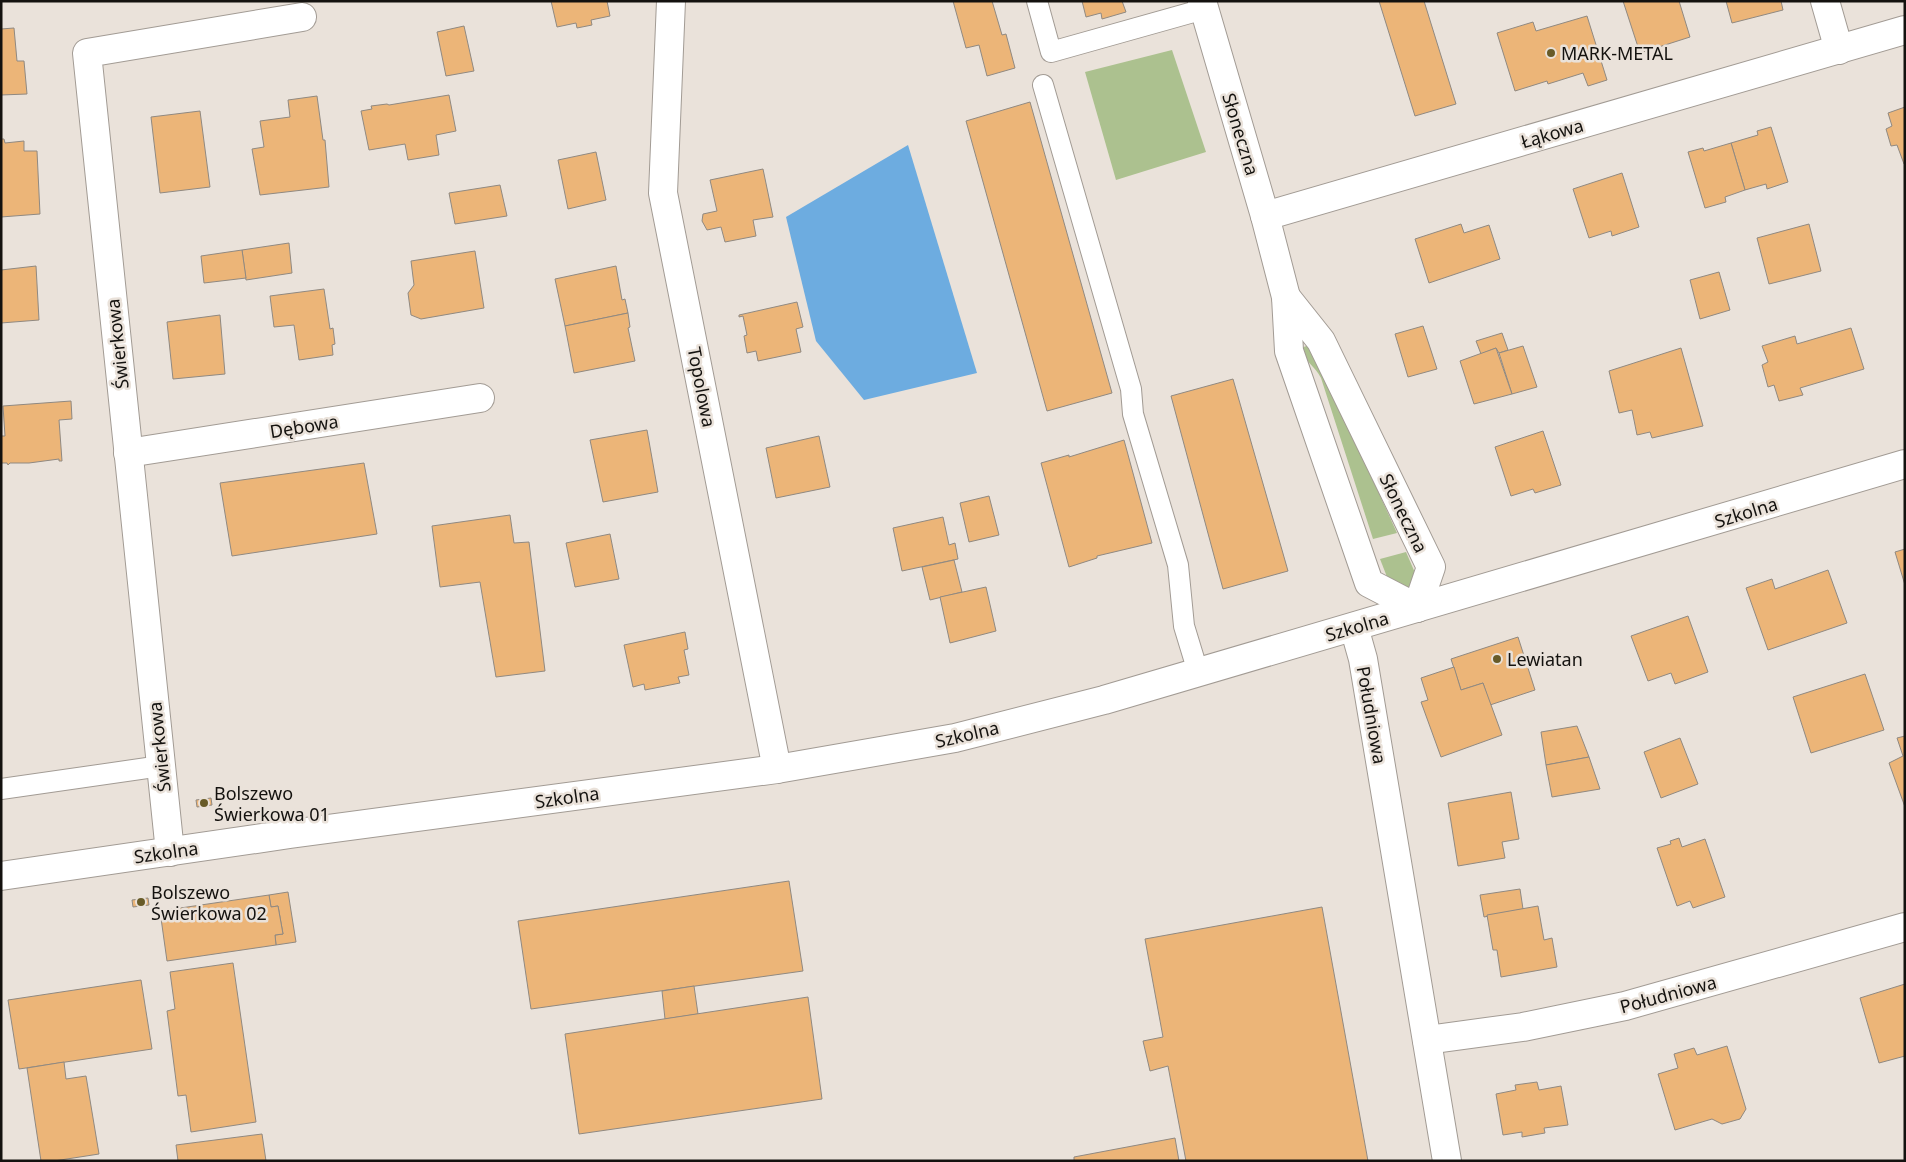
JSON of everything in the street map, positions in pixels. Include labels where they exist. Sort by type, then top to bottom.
[{"type":"street","name":"Topolowa","points":[[671,1],[663,193],[777,769]]},
{"type":"street","points":[[1825,1],[1839,50]]},
{"type":"street","name":"Słoneczna","points":[[1203,5],[1266,216],[1286,297],[1289,351],[1369,583],[1417,608],[1431,567],[1321,341],[1286,297]]},
{"type":"street","name":"Świerkowa","points":[[170,852],[87,53],[302,17]]},
{"type":"street","name":"Łąkowa","points":[[1266,216],[1905,30]]},
{"type":"street","name":"Dębowa","points":[[128,453],[480,398]]},
{"type":"street","name":"Szkolna","points":[[1,876],[290,834],[777,769],[955,738],[1104,700],[1905,464]]},
{"type":"street","name":"Południowa","points":[[1354,627],[1363,659],[1447,1161]]},
{"type":"street","name":"Południowa","points":[[1427,1040],[1523,1026],[1624,1006],[1905,927]]},
{"type":"lane","points":[[1037,1],[1051,52],[1203,5]]},
{"type":"lane","points":[[1043,85],[1131,389],[1133,414],[1178,565],[1184,626],[1198,672]]},
{"type":"lane","points":[[1,789],[161,766]]},
{"type":"green space","points":[[1172,50],[1206,152],[1116,180],[1085,72]]},
{"type":"green space","points":[[1309,345],[1313,348],[1397,533],[1373,539],[1321,378],[1302,353],[1301,348]]},
{"type":"green space","points":[[1406,552],[1416,575],[1413,590],[1389,582],[1380,559]]},
{"type":"water","points":[[908,145],[977,373],[864,400],[816,341],[786,217]]},
{"type":"building","points":[[551,1],[607,1],[610,16],[591,20],[592,25],[577,28],[576,23],[557,27]]},
{"type":"building","points":[[953,1],[992,1],[1002,35],[1006,34],[1015,68],[987,76],[979,45],[966,48]]},
{"type":"building","points":[[1082,1],[1122,1],[1126,12],[1102,19],[1101,13],[1086,17]]},
{"type":"building","points":[[1379,1],[1424,1],[1456,104],[1415,116]]},
{"type":"building","points":[[1623,1],[1679,1],[1690,37],[1640,53]]},
{"type":"building","points":[[1726,1],[1781,1],[1783,10],[1732,23]]},
{"type":"building","name":"MARK-METAL","points":[[1587,16],[1607,80],[1588,86],[1583,73],[1548,84],[1547,81],[1515,91],[1497,33],[1533,22],[1536,31]]},
{"type":"building","points":[[464,26],[474,71],[446,76],[437,32]]},
{"type":"building","points":[[14,28],[17,61],[24,61],[27,94],[1,95],[1,29]]},
{"type":"building","points":[[449,95],[456,131],[436,135],[439,155],[408,160],[405,144],[369,150],[361,111],[372,109],[371,106],[389,105]]},
{"type":"building","points":[[317,96],[323,140],[325,140],[329,187],[260,195],[252,149],[264,147],[260,121],[290,117],[288,100]]},
{"type":"building","points":[[1030,102],[1112,393],[1047,411],[966,121]]},
{"type":"building","points":[[1905,107],[1904,164],[1897,145],[1891,146],[1886,129],[1892,126],[1888,113]]},
{"type":"building","points":[[200,111],[210,187],[160,193],[151,117]]},
{"type":"building","points":[[1771,127],[1788,182],[1767,189],[1766,184],[1745,190],[1731,143],[1758,135],[1757,131]]},
{"type":"building","points":[[1,139],[4,139],[5,143],[24,141],[24,151],[37,151],[40,214],[1,217]]},
{"type":"building","points":[[1731,143],[1745,190],[1725,197],[1726,202],[1705,208],[1688,152],[1703,148],[1704,151]]},
{"type":"building","points":[[596,152],[606,200],[568,209],[558,160]]},
{"type":"building","points":[[763,169],[773,217],[753,220],[756,236],[725,242],[721,227],[707,230],[702,221],[703,214],[717,211],[710,180]]},
{"type":"building","points":[[1622,173],[1639,227],[1612,236],[1611,231],[1589,238],[1573,189]]},
{"type":"building","points":[[500,185],[507,216],[455,224],[449,193]]},
{"type":"building","points":[[1461,224],[1464,233],[1489,225],[1500,259],[1429,283],[1415,239]]},
{"type":"building","points":[[1809,224],[1821,271],[1769,284],[1757,238]]},
{"type":"building","points":[[289,243],[292,273],[246,280],[242,250]]},
{"type":"building","points":[[242,250],[246,278],[204,283],[201,256]]},
{"type":"building","points":[[475,251],[484,308],[421,319],[411,315],[408,293],[414,285],[411,261]]},
{"type":"building","points":[[36,266],[39,320],[1,323],[1,270]]},
{"type":"building","points":[[616,266],[622,300],[625,299],[628,313],[565,326],[555,279]]},
{"type":"building","points":[[1719,272],[1730,310],[1700,319],[1690,280]]},
{"type":"building","points":[[324,289],[330,329],[333,328],[335,344],[332,345],[333,355],[299,360],[294,325],[274,327],[270,296]]},
{"type":"building","points":[[797,302],[803,327],[796,329],[801,352],[758,361],[756,351],[747,353],[744,336],[747,335],[743,316],[739,317],[739,315]]},
{"type":"building","points":[[628,313],[630,327],[628,328],[635,361],[574,373],[565,326]]},
{"type":"building","points":[[220,315],[225,374],[173,379],[167,322]]},
{"type":"building","points":[[1423,326],[1437,369],[1408,377],[1395,334]]},
{"type":"building","points":[[1851,328],[1864,369],[1800,388],[1803,395],[1779,401],[1774,385],[1768,387],[1762,365],[1768,362],[1762,346],[1795,336],[1797,344]]},
{"type":"building","points":[[1502,333],[1508,350],[1499,353],[1496,348],[1481,354],[1476,341]]},
{"type":"building","points":[[1523,346],[1537,387],[1512,394],[1499,353]]},
{"type":"building","points":[[1496,348],[1512,394],[1474,404],[1460,361]]},
{"type":"building","points":[[1681,348],[1703,426],[1652,438],[1650,432],[1637,435],[1632,410],[1619,413],[1609,371]]},
{"type":"building","points":[[1233,379],[1288,571],[1223,589],[1171,396]]},
{"type":"building","points":[[71,401],[72,419],[59,420],[62,461],[59,461],[59,459],[29,463],[10,463],[8,465],[7,463],[1,463],[1,436],[5,436],[3,406]]},
{"type":"building","points":[[647,430],[658,492],[603,502],[590,440]]},
{"type":"building","points":[[1543,431],[1561,485],[1535,493],[1533,489],[1511,496],[1495,447]]},
{"type":"building","points":[[819,436],[830,487],[776,498],[766,448]]},
{"type":"building","points":[[1124,440],[1152,543],[1097,556],[1097,558],[1069,567],[1041,463],[1069,455],[1069,457]]},
{"type":"building","points":[[364,463],[377,534],[232,556],[220,483]]},
{"type":"building","points":[[989,496],[999,535],[969,542],[960,503]]},
{"type":"building","points":[[510,515],[514,543],[529,542],[545,671],[496,677],[480,582],[440,587],[432,526]]},
{"type":"building","points":[[943,517],[949,545],[955,543],[958,559],[902,571],[893,528]]},
{"type":"building","points":[[610,534],[619,579],[575,587],[566,543]]},
{"type":"building","points":[[1905,549],[1905,585],[1895,552]]},
{"type":"building","points":[[954,560],[962,592],[930,600],[922,567]]},
{"type":"building","points":[[1828,570],[1847,623],[1768,650],[1746,588],[1772,579],[1775,589]]},
{"type":"building","points":[[986,587],[996,631],[950,643],[940,597]]},
{"type":"building","points":[[1688,616],[1708,672],[1675,684],[1671,673],[1648,681],[1631,636]]},
{"type":"building","points":[[685,632],[688,649],[684,650],[689,675],[678,677],[680,683],[645,690],[644,684],[633,687],[624,645]]},
{"type":"building","points":[[1518,637],[1535,690],[1490,705],[1483,683],[1461,690],[1451,659]]},
{"type":"building","points":[[1454,667],[1461,690],[1483,683],[1502,735],[1441,757],[1421,702],[1428,700],[1421,678]]},
{"type":"building","points":[[1865,674],[1884,730],[1811,753],[1793,697]]},
{"type":"building","points":[[1577,726],[1589,757],[1546,765],[1541,732]]},
{"type":"building","points":[[1905,736],[1905,807],[1889,763],[1903,756],[1897,738]]},
{"type":"building","points":[[1680,738],[1698,784],[1661,798],[1644,752]]},
{"type":"building","points":[[1589,757],[1600,789],[1552,797],[1546,765]]},
{"type":"building","points":[[1511,792],[1519,839],[1502,842],[1505,858],[1458,866],[1448,803]]},
{"type":"building","name":"Bolszewo Świerkowa 01","points":[[211,798],[212,805],[197,807],[196,800]]},
{"type":"building","points":[[1679,838],[1682,847],[1705,839],[1725,897],[1693,908],[1690,901],[1677,906],[1657,848],[1671,844],[1670,841]]},
{"type":"building","points":[[789,881],[803,971],[531,1009],[518,921]]},
{"type":"building","points":[[1520,889],[1523,909],[1484,917],[1480,895]]},
{"type":"building","points":[[288,892],[296,942],[276,945],[275,935],[283,934],[278,906],[271,907],[269,895]]},
{"type":"building","points":[[269,895],[271,907],[278,906],[283,934],[275,935],[276,945],[167,961],[160,911]]},
{"type":"building","name":"Bolszewo Świerkowa 02","points":[[148,898],[149,905],[133,907],[132,900]]},
{"type":"building","points":[[1538,906],[1544,940],[1552,938],[1557,967],[1501,977],[1497,950],[1493,950],[1487,915]]},
{"type":"building","points":[[1322,907],[1368,1161],[1186,1161],[1168,1066],[1150,1071],[1143,1041],[1163,1037],[1145,939]]},
{"type":"building","points":[[233,963],[256,1122],[191,1132],[186,1095],[178,1096],[167,1011],[175,1009],[170,972]]},
{"type":"building","points":[[141,980],[152,1049],[19,1069],[8,1000]]},
{"type":"building","points":[[1905,984],[1905,1056],[1879,1063],[1860,998]]},
{"type":"building","points":[[694,986],[698,1014],[665,1019],[662,991]]},
{"type":"building","points":[[808,997],[822,1099],[579,1134],[565,1034]]},
{"type":"building","points":[[1727,1046],[1746,1109],[1740,1119],[1722,1124],[1712,1119],[1675,1130],[1658,1074],[1678,1068],[1674,1054],[1694,1048],[1697,1055]]},
{"type":"building","points":[[64,1062],[66,1079],[86,1076],[99,1154],[54,1161],[41,1161],[27,1068]]},
{"type":"building","points":[[1537,1082],[1539,1090],[1561,1086],[1568,1125],[1544,1128],[1545,1133],[1522,1137],[1522,1132],[1503,1135],[1496,1094],[1516,1090],[1515,1085]]},
{"type":"building","points":[[262,1134],[266,1161],[178,1161],[176,1145]]},
{"type":"building","points":[[1175,1138],[1179,1161],[1074,1161],[1074,1157]]},
{"type":"place","name":"MARK-METAL","points":[[1551,53]]},
{"type":"place","name":"Lewiatan","points":[[1497,659]]},
{"type":"place","name":"Bolszewo Świerkowa 01","points":[[204,803]]},
{"type":"place","name":"Bolszewo Świerkowa 02","points":[[141,902]]}]
